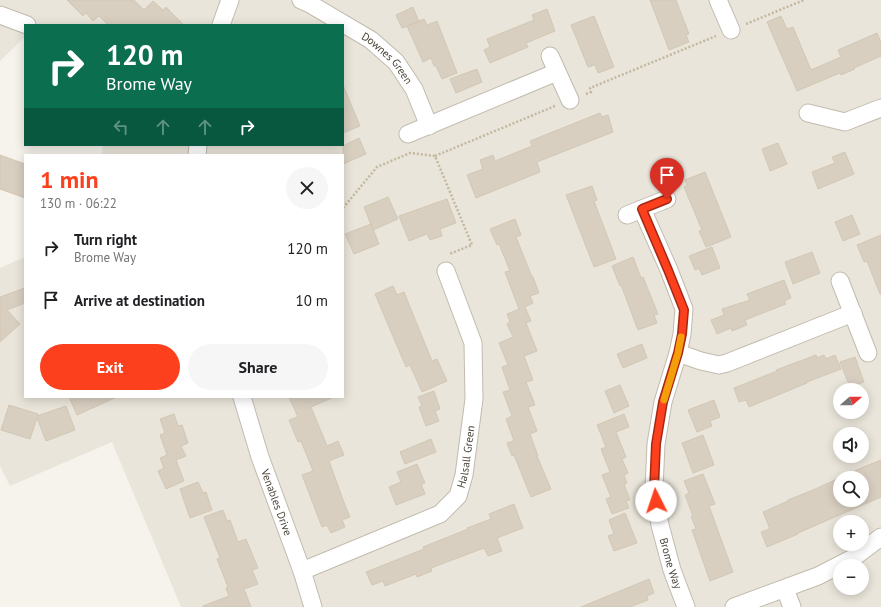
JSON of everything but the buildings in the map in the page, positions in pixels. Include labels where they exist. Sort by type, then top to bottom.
[{"type":"street","points":[[221,24],[230,0]]},
{"type":"street","name":"Downes Green","points":[[301,0],[344,24]]},
{"type":"street","points":[[718,0],[731,30]]},
{"type":"street","points":[[0,14],[25,24]]},
{"type":"street","name":"Downes Green","points":[[344,24],[371,40],[396,62],[414,89],[429,126]]},
{"type":"street","points":[[408,134],[429,126],[553,64],[570,100]]},
{"type":"street","points":[[808,113],[845,122],[881,108]]},
{"type":"street","name":"Brome Way","points":[[667,199],[635,212],[668,270],[684,310],[682,334],[678,353],[663,402],[656,444],[654,489],[660,525],[672,570],[686,607]]},
{"type":"street","name":"Halsall Green","points":[[302,571],[440,514],[458,496],[464,475],[474,399],[473,343],[446,271]]},
{"type":"street","points":[[840,281],[868,353]]},
{"type":"street","points":[[678,353],[701,361],[720,365],[853,313]]},
{"type":"street","name":"Venables Drive","points":[[242,398],[260,457],[302,571],[313,607]]},
{"type":"street","points":[[734,607],[818,576],[853,558],[881,537]]},
{"type":"street","points":[[785,589],[792,607]]},
{"type":"path","points":[[344,207],[377,167],[410,153],[435,156],[591,92],[590,88],[804,0]]},
{"type":"path","points":[[435,156],[472,245],[440,258],[446,271]]},
{"type":"shaded area","points":[[0,0],[881,0],[881,607],[181,607],[112,442],[10,486],[0,466],[0,268],[24,257],[24,398],[344,398],[344,154],[102,154],[103,146],[344,146],[344,24],[24,24],[24,38],[0,61]]},
{"type":"slow traffic","points":[[664,400],[678,353],[681,337]]},
{"type":"route","points":[[656,501],[654,489],[656,444],[663,402],[678,353],[682,334],[684,310],[642,209],[667,199]]}]
